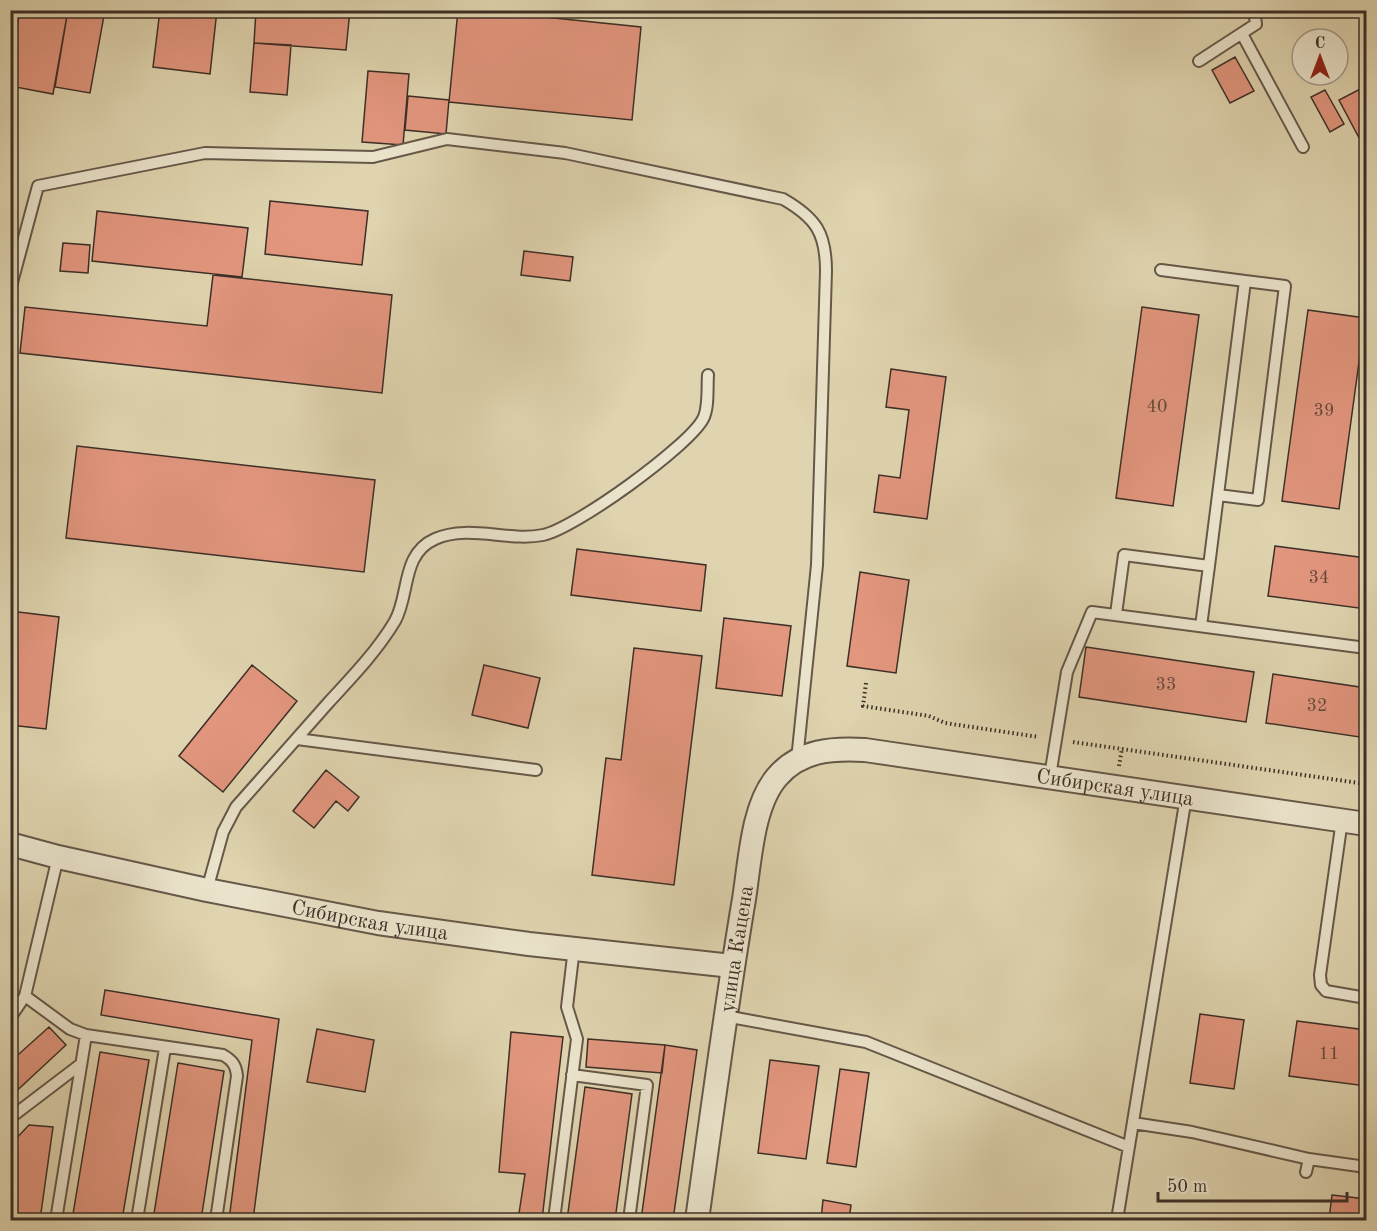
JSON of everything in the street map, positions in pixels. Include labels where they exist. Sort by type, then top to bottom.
[{"type":"street","name":"улица Кацена","points":[[697,1221],[732,966],[758,817],[766,793],[786,767],[797,760],[832,749],[865,750]]},
{"type":"street","name":"Сибирская улица","points":[[865,750],[1366,824]]},
{"type":"street","name":"Сибирская улица","points":[[10,844],[207,890],[378,923],[732,966]]},
{"type":"lane","points":[[1199,61],[1256,24],[1254,10]]},
{"type":"lane","points":[[1242,34],[1303,147]]},
{"type":"lane","points":[[10,290],[38,186],[205,153],[373,157],[447,139],[565,153],[783,199],[800,209],[812,219],[822,236],[826,255],[826,271],[818,556],[797,760]]},
{"type":"lane","points":[[1161,270],[1285,286],[1258,500],[1218,495]]},
{"type":"lane","points":[[1201,626],[1245,280]]},
{"type":"lane","points":[[207,890],[223,832],[236,807],[372,655],[396,619],[410,567],[419,550],[435,539],[459,532],[518,538],[544,535],[568,526],[671,454],[692,436],[704,417],[708,375]]},
{"type":"lane","points":[[1116,615],[1124,555],[1209,566]]},
{"type":"lane","points":[[1050,776],[1067,672],[1092,612],[1366,648]]},
{"type":"lane","points":[[297,739],[536,770]]},
{"type":"lane","points":[[1117,1221],[1186,797]]},
{"type":"lane","points":[[1342,820],[1320,975],[1321,984],[1326,991],[1366,998]]},
{"type":"lane","points":[[10,1018],[25,996],[58,857]]},
{"type":"lane","points":[[554,1221],[577,1039],[567,1007],[574,948]]},
{"type":"lane","points":[[25,996],[70,1029],[86,1035],[224,1055],[230,1059],[236,1067],[237,1076],[216,1221]]},
{"type":"lane","points":[[725,1016],[866,1042],[1129,1147]]},
{"type":"lane","points":[[56,1221],[86,1035]]},
{"type":"lane","points":[[137,1221],[165,1047]]},
{"type":"lane","points":[[10,1118],[81,1064]]},
{"type":"lane","points":[[572,1075],[647,1085],[629,1221]]},
{"type":"lane","points":[[1133,1123],[1212,1136],[1309,1159],[1366,1167]]},
{"type":"lane","points":[[1306,1172],[1309,1159]]},
{"type":"path","points":[[866,683],[863,706],[929,716],[945,723],[1366,784]]},
{"type":"building","points":[[20,10],[68,10],[53,94],[10,86],[10,64]]},
{"type":"building","points":[[68,10],[105,10],[90,93],[55,87]]},
{"type":"building","points":[[160,10],[217,10],[210,74],[153,67]]},
{"type":"building","points":[[256,10],[350,10],[346,50],[254,43]]},
{"type":"building","points":[[458,10],[641,27],[632,120],[449,102]]},
{"type":"building","points":[[254,43],[291,45],[287,95],[250,92]]},
{"type":"building","points":[[1235,57],[1254,91],[1230,103],[1212,70]]},
{"type":"building","points":[[368,71],[409,74],[403,145],[362,142]]},
{"type":"building","points":[[1364,87],[1366,91],[1366,151],[1339,100]]},
{"type":"building","points":[[1325,90],[1344,124],[1330,132],[1311,97]]},
{"type":"building","points":[[408,96],[449,100],[446,134],[405,130]]},
{"type":"building","points":[[270,201],[368,211],[362,265],[265,254]]},
{"type":"building","points":[[97,211],[248,228],[242,277],[92,261]]},
{"type":"building","points":[[63,243],[90,245],[88,273],[60,271]]},
{"type":"building","points":[[524,251],[573,257],[570,281],[521,275]]},
{"type":"building","points":[[213,275],[392,295],[382,393],[20,353],[25,307],[207,326]]},
{"type":"building","points":[[1142,307],[1199,315],[1173,506],[1116,498]]},
{"type":"building","points":[[1308,310],[1365,318],[1339,509],[1282,501]]},
{"type":"building","points":[[891,369],[946,377],[927,519],[874,512],[879,475],[900,478],[909,410],[886,407]]},
{"type":"building","points":[[77,446],[375,480],[364,572],[66,538]]},
{"type":"building","points":[[1275,546],[1366,558],[1366,609],[1268,596]]},
{"type":"building","points":[[577,549],[706,565],[701,611],[571,595]]},
{"type":"building","points":[[860,572],[909,580],[896,673],[847,666]]},
{"type":"building","points":[[10,611],[59,617],[46,729],[10,725]]},
{"type":"building","points":[[724,618],[791,626],[782,696],[716,688]]},
{"type":"building","points":[[1086,647],[1254,672],[1246,722],[1079,697]]},
{"type":"building","points":[[634,648],[702,656],[674,885],[592,875],[606,758],[621,760]]},
{"type":"building","points":[[252,665],[297,701],[223,792],[179,756]]},
{"type":"building","points":[[484,665],[540,678],[528,728],[472,715]]},
{"type":"building","points":[[1273,674],[1366,688],[1366,738],[1266,723]]},
{"type":"building","points":[[326,770],[359,797],[348,811],[336,801],[314,828],[293,811]]},
{"type":"building","points":[[105,990],[279,1019],[253,1220],[229,1220],[252,1040],[101,1015]]},
{"type":"building","points":[[1200,1014],[1244,1020],[1234,1089],[1190,1083]]},
{"type":"building","points":[[1297,1021],[1366,1030],[1366,1086],[1289,1076]]},
{"type":"building","points":[[49,1027],[66,1045],[10,1097],[10,1062]]},
{"type":"building","points":[[317,1029],[374,1040],[365,1092],[307,1082]]},
{"type":"building","points":[[511,1032],[563,1037],[542,1220],[518,1220],[525,1174],[499,1172]]},
{"type":"building","points":[[588,1039],[665,1045],[662,1073],[586,1067]]},
{"type":"building","points":[[665,1045],[697,1050],[673,1220],[641,1220]]},
{"type":"building","points":[[100,1052],[149,1060],[122,1220],[72,1220]]},
{"type":"building","points":[[770,1060],[819,1066],[806,1159],[758,1153]]},
{"type":"building","points":[[178,1063],[224,1071],[201,1220],[153,1220]]},
{"type":"building","points":[[840,1069],[869,1073],[856,1167],[827,1163]]},
{"type":"building","points":[[585,1087],[632,1094],[615,1220],[567,1220]]},
{"type":"building","points":[[29,1125],[53,1127],[40,1220],[10,1220],[10,1145]]},
{"type":"building","points":[[1332,1195],[1366,1199],[1366,1220],[1329,1219]]},
{"type":"building","points":[[823,1200],[851,1205],[849,1220],[821,1220]]}]
